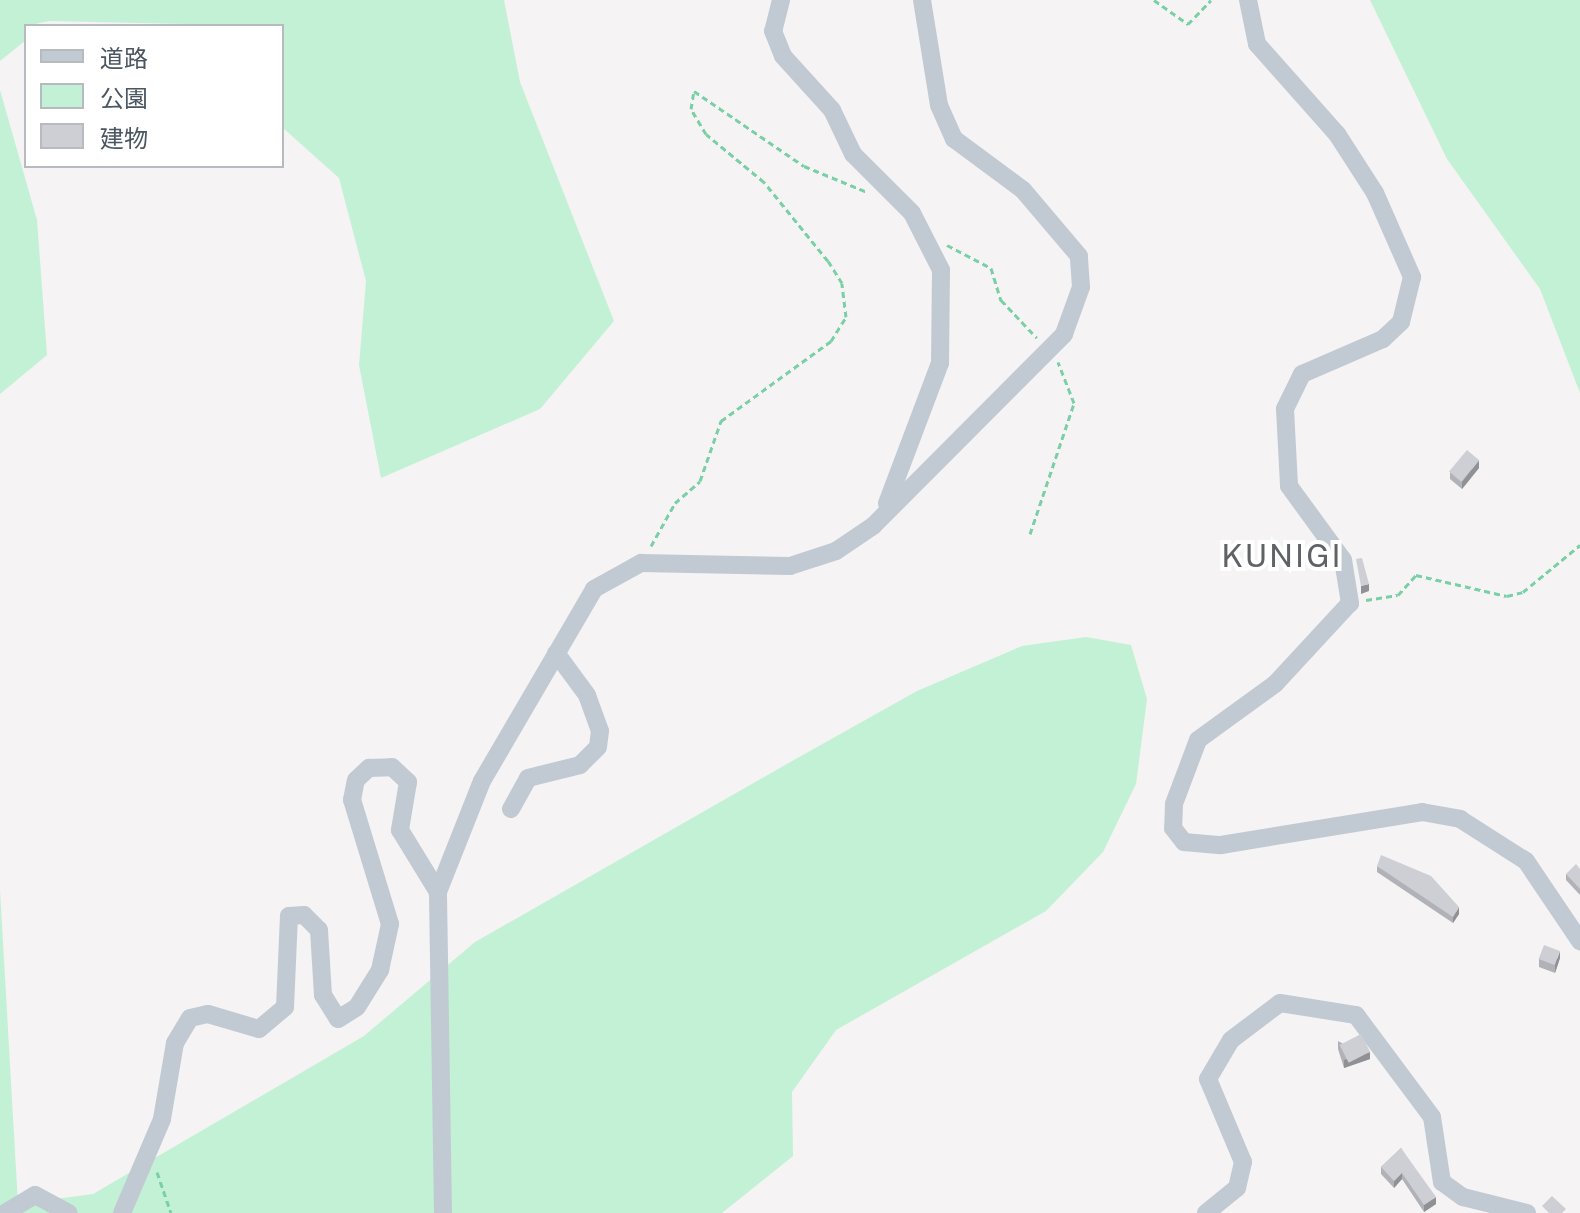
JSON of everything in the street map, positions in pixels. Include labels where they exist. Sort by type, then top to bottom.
[{"type":"street","points":[[781,0],[773,31],[783,56],[832,110],[853,154],[899,195],[941,270],[940,363],[906,467],[873,526]]},
{"type":"street","points":[[443,1213],[438,892],[482,781],[594,589],[641,563],[790,566],[836,551],[873,526],[1049,352],[1081,287],[1079,256],[1057,225],[954,139],[939,105],[922,0]]},
{"type":"street","points":[[1248,0],[1257,44],[1337,134],[1375,193],[1412,277],[1401,322],[1383,339],[1302,374],[1285,409],[1289,486],[1343,560],[1350,603],[1275,684],[1198,740],[1173,828],[1184,842],[1221,845],[1422,812],[1460,819],[1526,861],[1580,941]]},
{"type":"street","points":[[511,809],[528,778],[580,765],[598,747],[600,731],[587,695],[556,653]]},
{"type":"street","points":[[122,1213],[149,1150],[175,1043],[190,1018],[208,1014],[259,1029],[285,1007],[289,916],[304,915],[319,930],[323,995],[338,1019],[357,1007],[380,970],[390,924],[352,800],[356,780],[369,768],[392,767],[408,782],[400,830],[438,892]]},
{"type":"street","points":[[1206,1213],[1237,1188],[1243,1162],[1208,1079],[1231,1040],[1280,1003],[1356,1015],[1432,1117],[1442,1182],[1463,1197],[1527,1213]]},
{"type":"street","points":[[5,1213],[35,1195],[69,1213]]},
{"type":"path","points":[[1154,0],[1188,24],[1211,0]]},
{"type":"path","points":[[641,563],[675,503],[700,481],[721,421],[831,341],[846,317],[842,283],[828,261],[764,182],[706,134],[691,109],[694,91],[804,166],[852,189],[899,195]]},
{"type":"path","points":[[1350,603],[1398,595],[1416,575],[1507,596],[1523,592],[1580,545]]},
{"type":"path","points":[[149,1150],[171,1213]]},
{"type":"green space","points":[[0,0],[504,0],[520,82],[614,321],[540,409],[381,478],[359,365],[366,281],[339,178],[284,129],[284,24],[49,21],[24,24],[24,42],[0,61]]},
{"type":"green space","points":[[1370,0],[1580,0],[1580,393],[1540,289],[1447,159]]},
{"type":"green space","points":[[0,90],[37,220],[47,355],[0,394]]},
{"type":"green space","points":[[1086,637],[1131,645],[1147,699],[1136,784],[1103,852],[1046,911],[836,1030],[792,1092],[793,1156],[722,1213],[0,1213],[0,890],[18,1204],[93,1194],[364,1036],[475,942],[785,765],[917,691],[1022,646]]},
{"type":"building","points":[[1467,450],[1479,460],[1461,482],[1449,471]]},
{"type":"building","points":[[1362,558],[1369,584],[1361,586],[1356,559]]},
{"type":"building","points":[[1381,855],[1431,876],[1459,907],[1453,917],[1377,866]]},
{"type":"building","points":[[1576,864],[1580,869],[1580,889],[1566,874]]},
{"type":"building","points":[[1544,945],[1560,951],[1554,965],[1539,959]]},
{"type":"building","points":[[1361,1034],[1370,1052],[1349,1063],[1340,1045]]},
{"type":"building","points":[[1401,1148],[1436,1197],[1424,1205],[1402,1173],[1394,1181],[1381,1167]]},
{"type":"building","points":[[1552,1196],[1566,1209],[1562,1213],[1549,1213],[1542,1206]]},
{"type":"district","name":"KUNIGI","points":[[1282,556]]}]
